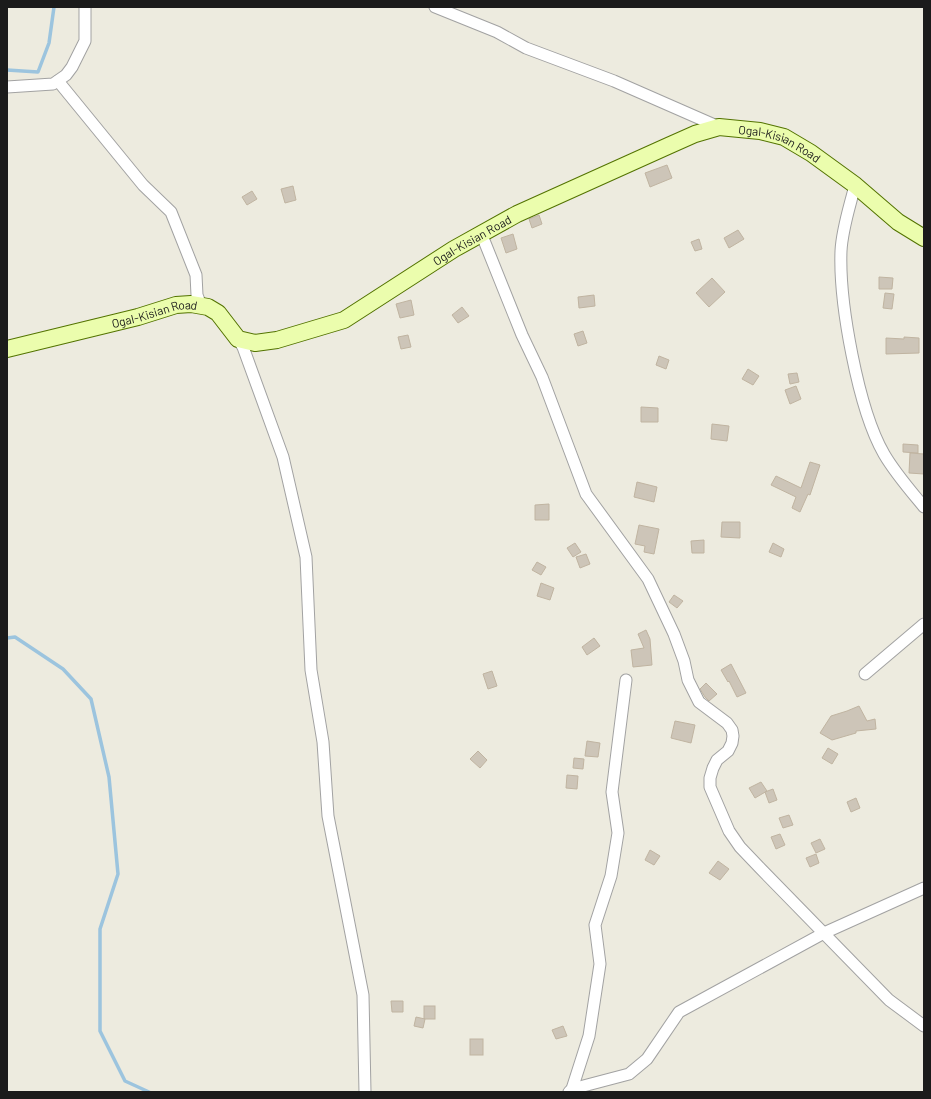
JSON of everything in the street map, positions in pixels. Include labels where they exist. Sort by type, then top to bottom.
[{"type":"main road","name":"Ogal-Kisian Road","points":[[7,349],[138,317],[176,305],[208,307],[218,313],[238,340],[255,343],[277,340],[344,320],[480,233],[618,167],[695,134],[719,127],[760,131],[784,137],[811,153],[855,185],[898,222],[924,238]]},
{"type":"street","points":[[7,87],[48,84],[58,81],[72,67],[85,41],[85,7]]},
{"type":"street","points":[[435,7],[497,32],[526,48],[614,81],[719,127]]},
{"type":"street","points":[[58,81],[143,185],[171,212],[196,275],[197,295],[200,306]]},
{"type":"street","points":[[855,185],[841,249],[841,273],[854,362],[864,400],[884,454],[924,507]]},
{"type":"street","points":[[480,233],[522,335],[542,377],[586,494],[648,579],[674,634],[684,661],[688,680],[699,702],[727,723],[732,730],[732,743],[728,751],[717,760],[710,778],[713,797],[729,831],[745,852],[889,1000],[924,1026]]},
{"type":"street","points":[[238,340],[243,347],[282,456],[306,557],[311,670],[323,742],[328,816],[363,995],[365,1092]]},
{"type":"street","points":[[865,674],[924,624]]},
{"type":"street","points":[[570,1091],[589,1036],[600,964],[595,925],[611,876],[618,833],[612,792],[626,680]]},
{"type":"street","points":[[570,1091],[629,1074],[647,1059],[680,1012],[824,933],[924,888]]},
{"type":"building","points":[[667,165],[672,178],[650,187],[645,173]]},
{"type":"building","points":[[293,186],[296,200],[285,203],[281,189]]},
{"type":"building","points":[[252,191],[257,199],[247,205],[242,197]]},
{"type":"building","points":[[539,215],[542,224],[532,228],[529,219]]},
{"type":"building","points":[[738,230],[744,239],[729,248],[724,238]]},
{"type":"building","points":[[513,234],[517,249],[506,253],[501,238]]},
{"type":"building","points":[[699,239],[702,249],[695,251],[691,242]]},
{"type":"building","points":[[879,277],[893,278],[892,289],[879,289]]},
{"type":"building","points":[[712,278],[725,292],[709,307],[696,293]]},
{"type":"building","points":[[885,293],[894,294],[892,309],[883,308]]},
{"type":"building","points":[[594,295],[595,306],[579,308],[578,297]]},
{"type":"building","points":[[411,300],[414,315],[400,318],[396,304]]},
{"type":"building","points":[[462,307],[469,316],[458,323],[452,315]]},
{"type":"building","points":[[583,331],[587,343],[578,346],[574,334]]},
{"type":"building","points":[[408,335],[411,347],[401,349],[398,337]]},
{"type":"building","points":[[904,337],[919,338],[919,353],[886,354],[886,338],[904,339]]},
{"type":"building","points":[[659,356],[669,360],[666,369],[656,365]]},
{"type":"building","points":[[748,369],[759,376],[753,385],[742,379]]},
{"type":"building","points":[[797,373],[799,382],[790,384],[788,374]]},
{"type":"building","points":[[796,386],[801,399],[790,404],[785,390]]},
{"type":"building","points":[[641,407],[658,408],[658,422],[641,422]]},
{"type":"building","points":[[712,424],[729,426],[727,441],[711,439]]},
{"type":"building","points":[[903,444],[918,445],[918,453],[903,452]]},
{"type":"building","points":[[910,453],[924,454],[924,474],[909,473]]},
{"type":"building","points":[[810,462],[820,465],[810,495],[808,494],[800,512],[792,508],[796,497],[771,485],[776,476],[801,488]]},
{"type":"building","points":[[637,482],[657,487],[654,502],[634,497]]},
{"type":"building","points":[[549,504],[549,520],[535,520],[535,505]]},
{"type":"building","points":[[722,522],[740,522],[740,538],[721,537]]},
{"type":"building","points":[[639,525],[659,529],[654,554],[644,552],[645,546],[635,544]]},
{"type":"building","points":[[704,540],[704,553],[692,553],[691,541]]},
{"type":"building","points":[[575,543],[581,552],[573,557],[567,548]]},
{"type":"building","points":[[773,543],[784,549],[781,557],[769,552]]},
{"type":"building","points":[[586,554],[590,564],[580,568],[576,557]]},
{"type":"building","points":[[537,562],[546,567],[541,575],[532,570]]},
{"type":"building","points":[[541,583],[554,588],[550,600],[537,596]]},
{"type":"building","points":[[674,595],[683,601],[677,608],[669,602]]},
{"type":"building","points":[[646,630],[650,639],[652,665],[633,667],[631,650],[644,648],[638,634]]},
{"type":"building","points":[[594,638],[600,646],[587,655],[582,647]]},
{"type":"building","points":[[731,664],[746,693],[737,697],[729,681],[728,682],[721,670]]},
{"type":"building","points":[[492,671],[497,686],[488,689],[483,674]]},
{"type":"building","points":[[706,683],[717,694],[709,701],[700,689]]},
{"type":"building","points":[[859,706],[867,721],[875,719],[876,729],[856,731],[856,733],[832,740],[820,733],[831,716]]},
{"type":"building","points":[[675,721],[695,725],[691,743],[671,738]]},
{"type":"building","points":[[587,741],[600,743],[598,757],[585,756]]},
{"type":"building","points":[[828,748],[838,754],[832,764],[822,758]]},
{"type":"building","points":[[478,751],[487,760],[480,768],[470,759]]},
{"type":"building","points":[[574,758],[584,759],[583,769],[573,768]]},
{"type":"building","points":[[567,775],[578,776],[577,789],[566,788]]},
{"type":"building","points":[[761,782],[767,791],[755,798],[749,788]]},
{"type":"building","points":[[773,789],[777,800],[769,803],[765,792]]},
{"type":"building","points":[[856,798],[860,808],[851,812],[847,802]]},
{"type":"building","points":[[789,815],[793,825],[783,828],[779,818]]},
{"type":"building","points":[[780,834],[785,845],[776,849],[771,837]]},
{"type":"building","points":[[820,839],[825,849],[816,853],[811,843]]},
{"type":"building","points":[[650,850],[660,856],[654,865],[645,860]]},
{"type":"building","points":[[816,854],[819,863],[810,867],[806,858]]},
{"type":"building","points":[[718,861],[729,869],[720,880],[709,873]]},
{"type":"building","points":[[391,1001],[403,1001],[403,1012],[392,1012]]},
{"type":"building","points":[[424,1006],[435,1006],[435,1019],[424,1019]]},
{"type":"building","points":[[416,1017],[425,1019],[423,1028],[414,1026]]},
{"type":"building","points":[[563,1026],[567,1036],[556,1039],[552,1030]]},
{"type":"building","points":[[470,1039],[483,1039],[483,1055],[470,1055]]},
{"type":"waterway","points":[[7,70],[38,72],[49,43],[54,7]]},
{"type":"waterway","points":[[7,638],[15,637],[63,669],[91,699],[109,777],[118,874],[100,929],[100,1031],[125,1081],[149,1092]]}]
